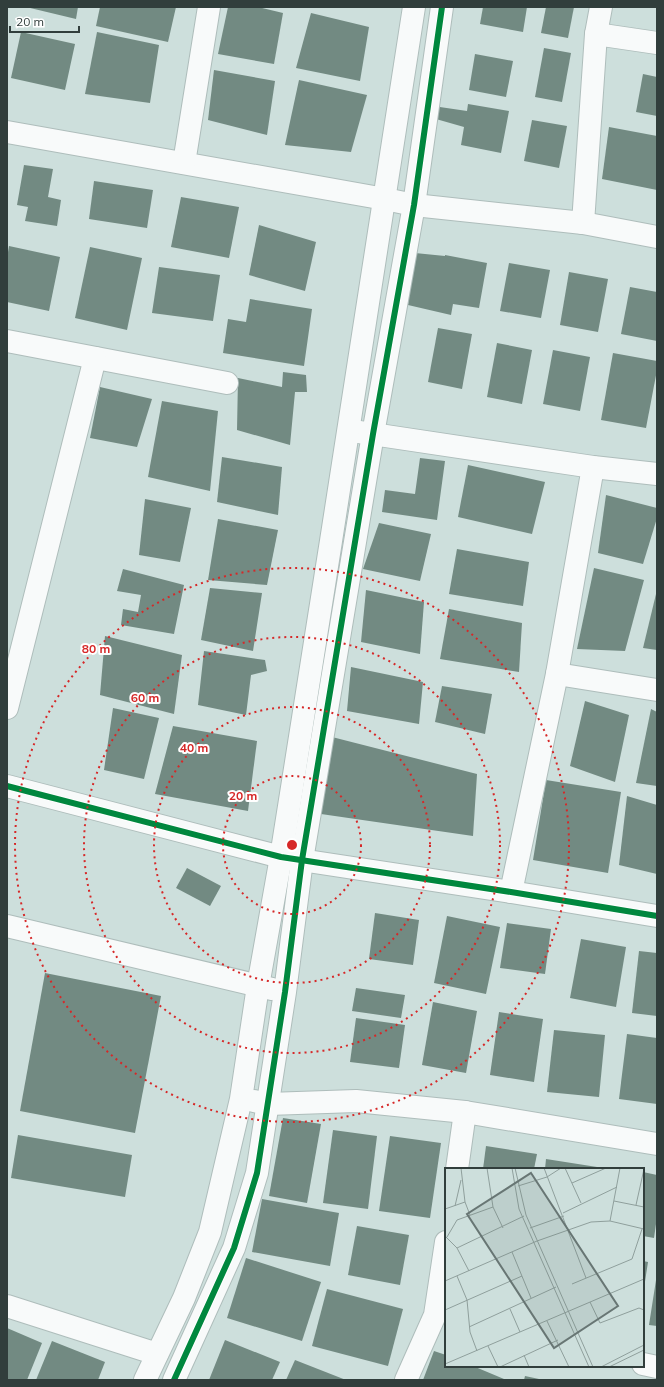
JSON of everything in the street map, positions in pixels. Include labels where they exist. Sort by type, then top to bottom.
[{"type":"street","points":[[184,163],[209,7]]},
{"type":"street","points":[[145,1380],[184,1298],[210,1232],[241,1099],[258,986],[281,857],[349,430],[414,7]]},
{"type":"street","points":[[174,1380],[234,1248],[257,1173],[285,992],[302,860],[373,434],[414,205],[442,7]]},
{"type":"street","points":[[583,223],[596,34],[601,7]]},
{"type":"street","points":[[596,34],[657,43]]},
{"type":"street","points":[[7,132],[414,205],[583,223],[657,237]]},
{"type":"street","points":[[7,342],[227,384]]},
{"type":"street","points":[[7,708],[95,358]]},
{"type":"street","points":[[349,430],[593,467],[657,474]]},
{"type":"street","points":[[511,892],[557,674],[593,467]]},
{"type":"street","points":[[557,674],[657,690]]},
{"type":"street","points":[[7,786],[281,857],[657,916]]},
{"type":"street","points":[[7,926],[285,992]]},
{"type":"street","points":[[241,1099],[268,1104],[356,1101],[465,1112],[657,1144]]},
{"type":"street","points":[[457,1168],[465,1112]]},
{"type":"street","points":[[406,1380],[441,1316],[445,1257]]},
{"type":"street","points":[[7,1306],[158,1354]]},
{"type":"street","points":[[644,1364],[657,1367]]},
{"type":"street","points":[[638,1380],[640,1367]]},
{"type":"building","points":[[26,7],[78,7],[76,19]]},
{"type":"building","points":[[100,7],[176,7],[168,42],[96,26]]},
{"type":"building","points":[[228,7],[258,7],[283,13],[274,64],[218,54]]},
{"type":"building","points":[[483,7],[527,7],[523,32],[480,24]]},
{"type":"building","points":[[546,7],[574,7],[568,38],[541,33]]},
{"type":"building","points":[[311,13],[369,27],[360,81],[296,68]]},
{"type":"building","points":[[21,32],[75,44],[65,90],[11,78]]},
{"type":"building","points":[[97,32],[159,45],[150,103],[85,94]]},
{"type":"building","points":[[544,48],[571,53],[562,102],[535,97]]},
{"type":"building","points":[[475,54],[513,61],[506,97],[469,90]]},
{"type":"building","points":[[214,70],[275,81],[267,135],[208,120]]},
{"type":"building","points":[[643,74],[657,77],[657,116],[636,112]]},
{"type":"building","points":[[299,80],[367,95],[351,152],[285,145]]},
{"type":"building","points":[[468,104],[509,111],[501,153],[461,145],[464,127],[436,119],[433,106],[467,111]]},
{"type":"building","points":[[532,120],[567,126],[559,168],[524,161]]},
{"type":"building","points":[[609,127],[657,136],[657,190],[602,179]]},
{"type":"building","points":[[24,165],[53,169],[48,197],[61,200],[57,226],[25,221],[28,207],[17,205]]},
{"type":"building","points":[[94,181],[153,190],[147,228],[89,219]]},
{"type":"building","points":[[181,197],[239,207],[229,258],[171,247]]},
{"type":"building","points":[[259,225],[316,242],[305,291],[249,275]]},
{"type":"building","points":[[9,246],[60,257],[49,311],[7,302],[7,258]]},
{"type":"building","points":[[90,247],[142,258],[127,330],[75,318]]},
{"type":"building","points":[[415,253],[445,255],[487,263],[479,308],[453,304],[451,315],[408,305]]},
{"type":"building","points":[[509,263],[550,270],[541,318],[500,311]]},
{"type":"building","points":[[159,267],[220,275],[213,321],[152,313]]},
{"type":"building","points":[[569,272],[608,279],[598,332],[560,325]]},
{"type":"building","points":[[630,287],[657,292],[657,341],[621,334]]},
{"type":"building","points":[[250,299],[312,309],[304,366],[223,353],[228,319],[246,322]]},
{"type":"building","points":[[438,328],[472,334],[462,389],[428,382]]},
{"type":"building","points":[[497,343],[532,350],[522,404],[487,397]]},
{"type":"building","points":[[553,350],[590,357],[580,411],[543,404]]},
{"type":"building","points":[[613,353],[657,361],[657,370],[646,428],[601,420]]},
{"type":"building","points":[[283,372],[306,375],[307,392],[295,392],[290,445],[237,430],[238,378],[282,387]]},
{"type":"building","points":[[100,387],[152,399],[137,447],[90,438]]},
{"type":"building","points":[[162,401],[218,411],[210,491],[148,477]]},
{"type":"building","points":[[222,457],[282,467],[278,515],[217,502]]},
{"type":"building","points":[[420,458],[445,461],[437,520],[382,512],[385,490],[415,494]]},
{"type":"building","points":[[468,465],[545,482],[532,534],[458,517]]},
{"type":"building","points":[[606,495],[657,508],[657,518],[643,564],[598,553]]},
{"type":"building","points":[[145,499],[191,508],[180,562],[139,555]]},
{"type":"building","points":[[218,519],[278,530],[267,585],[208,580]]},
{"type":"building","points":[[379,523],[431,534],[420,581],[363,569]]},
{"type":"building","points":[[457,549],[529,562],[523,606],[449,594]]},
{"type":"building","points":[[594,568],[644,580],[625,651],[577,649]]},
{"type":"building","points":[[123,569],[184,585],[174,634],[121,625],[123,609],[138,612],[141,595],[117,591]]},
{"type":"building","points":[[210,588],[262,593],[253,651],[201,640]]},
{"type":"building","points":[[366,590],[424,602],[420,654],[361,642]]},
{"type":"building","points":[[657,594],[657,650],[643,648]]},
{"type":"building","points":[[449,609],[522,623],[519,672],[440,659]]},
{"type":"building","points":[[105,636],[182,655],[174,714],[100,695]]},
{"type":"building","points":[[204,651],[265,660],[267,671],[251,675],[246,715],[198,705]]},
{"type":"building","points":[[351,667],[423,682],[419,724],[347,711]]},
{"type":"building","points":[[442,686],[492,694],[485,734],[435,722]]},
{"type":"building","points":[[585,701],[629,715],[615,782],[570,766]]},
{"type":"building","points":[[113,708],[159,718],[144,779],[104,770]]},
{"type":"building","points":[[651,709],[657,712],[657,786],[636,783]]},
{"type":"building","points":[[173,726],[257,741],[248,811],[155,794]]},
{"type":"building","points":[[332,737],[477,774],[473,836],[321,814]]},
{"type":"building","points":[[546,780],[621,792],[608,873],[533,860]]},
{"type":"building","points":[[627,796],[657,805],[657,874],[619,865]]},
{"type":"building","points":[[187,868],[221,886],[210,906],[176,888]]},
{"type":"building","points":[[375,913],[419,920],[413,965],[369,959]]},
{"type":"building","points":[[447,916],[500,927],[486,994],[434,983]]},
{"type":"building","points":[[507,923],[551,929],[545,974],[500,968]]},
{"type":"building","points":[[581,939],[626,947],[616,1007],[570,998]]},
{"type":"building","points":[[639,951],[657,953],[657,1016],[632,1013]]},
{"type":"building","points":[[45,973],[161,996],[135,1133],[20,1111]]},
{"type":"building","points":[[356,988],[405,995],[401,1018],[352,1011]]},
{"type":"building","points":[[433,1002],[477,1011],[466,1073],[422,1065]]},
{"type":"building","points":[[499,1012],[543,1019],[534,1082],[490,1075]]},
{"type":"building","points":[[356,1018],[405,1025],[399,1068],[350,1062]]},
{"type":"building","points":[[554,1030],[605,1035],[599,1097],[547,1092]]},
{"type":"building","points":[[627,1034],[657,1038],[657,1104],[619,1099]]},
{"type":"building","points":[[283,1118],[321,1124],[307,1203],[269,1196]]},
{"type":"building","points":[[333,1130],[377,1136],[368,1209],[323,1203]]},
{"type":"building","points":[[18,1135],[132,1155],[125,1197],[11,1178]]},
{"type":"building","points":[[390,1136],[441,1143],[430,1218],[379,1211]]},
{"type":"building","points":[[486,1146],[537,1154],[534,1168],[483,1168]]},
{"type":"building","points":[[546,1159],[597,1167],[596,1168],[545,1168]]},
{"type":"building","points":[[644,1172],[657,1175],[657,1217],[654,1238],[644,1236]]},
{"type":"building","points":[[262,1199],[339,1213],[330,1266],[252,1252]]},
{"type":"building","points":[[357,1226],[409,1235],[400,1285],[348,1275]]},
{"type":"building","points":[[246,1258],[321,1282],[302,1341],[227,1318]]},
{"type":"building","points":[[644,1261],[648,1262],[644,1288]]},
{"type":"building","points":[[657,1280],[657,1326],[649,1325]]},
{"type":"building","points":[[327,1289],[403,1309],[388,1366],[312,1346]]},
{"type":"building","points":[[7,1328],[42,1343],[27,1380],[7,1380]]},
{"type":"building","points":[[225,1340],[280,1362],[272,1380],[209,1380]]},
{"type":"building","points":[[52,1341],[105,1362],[98,1380],[36,1380]]},
{"type":"building","points":[[434,1351],[445,1355],[445,1367],[475,1367],[504,1379],[504,1380],[423,1380]]},
{"type":"building","points":[[295,1360],[346,1380],[286,1380]]},
{"type":"building","points":[[525,1376],[539,1379],[539,1380],[524,1380]]},
{"type":"cycle path","points":[[174,1380],[234,1248],[257,1173],[285,992],[302,860],[373,434],[414,205],[442,7]]},
{"type":"cycle path","points":[[7,786],[281,857],[657,916]]}]
